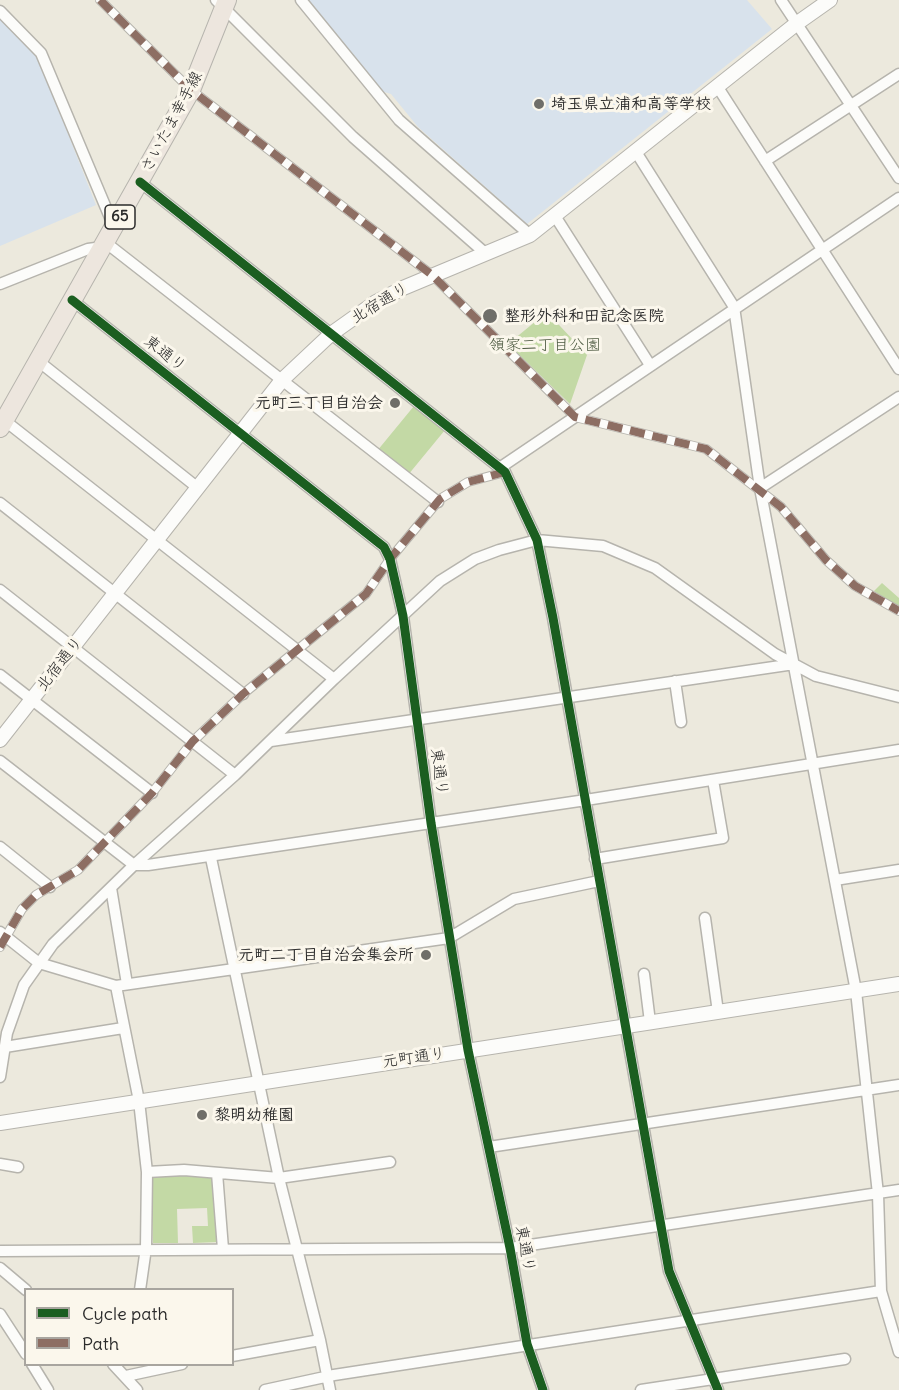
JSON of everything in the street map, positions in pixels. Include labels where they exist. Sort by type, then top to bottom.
[{"type":"main road","name":"さいたま幸手線","points":[[2,424],[191,90],[223,3]]},
{"type":"street","points":[[100,0],[191,90],[432,275],[575,417],[706,449],[760,488],[781,507],[826,560],[855,586],[899,611]]},
{"type":"street","points":[[301,0],[399,120],[530,235]]},
{"type":"street","points":[[781,0],[899,178]]},
{"type":"street","name":"北宿通り","points":[[0,740],[282,380],[332,334],[376,302],[432,275],[530,235],[796,24],[830,0]]},
{"type":"street","points":[[223,3],[353,137],[485,253]]},
{"type":"street","points":[[0,11],[41,53],[108,239],[282,380],[438,502]]},
{"type":"street","points":[[765,161],[899,74]]},
{"type":"street","points":[[717,86],[899,369]]},
{"type":"street","points":[[636,152],[734,308],[760,488],[856,991],[878,1194],[881,1291],[898,1345]]},
{"type":"street","points":[[140,182],[503,469],[537,540],[568,697],[669,1271],[687,1320],[716,1385]]},
{"type":"street","points":[[0,947],[3,935],[22,909],[50,887],[78,870],[152,794],[193,741],[243,694],[366,594],[390,559],[438,502],[468,482],[503,469],[650,365],[821,248],[899,198]]},
{"type":"street","points":[[555,216],[650,365]]},
{"type":"street","points":[[0,284],[108,239]]},
{"type":"street","name":"東通り","points":[[72,300],[384,547],[390,559],[403,616],[448,938],[468,1050],[510,1248],[527,1344],[543,1390]]},
{"type":"street","points":[[37,360],[198,488]]},
{"type":"street","points":[[760,488],[899,397]]},
{"type":"street","points":[[2,424],[158,540],[334,679]]},
{"type":"street","points":[[0,503],[243,694]]},
{"type":"street","points":[[0,1077],[7,1033],[24,985],[70,926],[235,775],[334,679],[456,569],[499,550],[537,540],[589,543],[637,558],[669,578],[775,654],[816,676],[899,697]]},
{"type":"street","points":[[0,590],[235,775]]},
{"type":"street","points":[[271,741],[794,664]]},
{"type":"street","points":[[0,675],[152,794]]},
{"type":"street","points":[[675,681],[681,722]]},
{"type":"street","points":[[0,761],[134,866],[211,858],[899,750]]},
{"type":"street","points":[[595,859],[723,838],[713,780]]},
{"type":"street","points":[[0,847],[50,887]]},
{"type":"street","points":[[211,858],[257,1081],[330,1390]]},
{"type":"street","points":[[835,880],[899,870]]},
{"type":"street","points":[[3,935],[39,963],[116,986],[448,938],[514,898],[599,881]]},
{"type":"street","points":[[111,888],[127,984]]},
{"type":"street","points":[[705,918],[718,1012]]},
{"type":"street","points":[[644,974],[650,1022]]},
{"type":"street","name":"元町通り","points":[[0,1123],[257,1081],[899,984]]},
{"type":"street","points":[[116,986],[139,1101],[147,1172],[147,1248],[140,1288]]},
{"type":"street","points":[[5,1047],[123,1028]]},
{"type":"street","points":[[489,1147],[899,1084]]},
{"type":"street","points":[[147,1172],[184,1170],[279,1178],[390,1161]]},
{"type":"street","points":[[0,1164],[18,1167]]},
{"type":"street","points":[[217,1173],[223,1248]]},
{"type":"street","points":[[0,1251],[147,1248],[510,1248],[899,1190]]},
{"type":"street","points":[[0,1268],[24,1288]]},
{"type":"street","points":[[265,1390],[327,1376],[881,1291]]},
{"type":"street","points":[[0,1314],[24,1351]]},
{"type":"street","points":[[234,1356],[320,1340]]},
{"type":"street","points":[[642,1390],[716,1385],[845,1359]]},
{"type":"street","points":[[33,1366],[48,1390]]},
{"type":"street","points":[[114,1366],[137,1390]]},
{"type":"street","points":[[126,1376],[152,1367],[167,1366]]},
{"type":"shaded area","name":"埼玉県立浦和高等学校","points":[[306,0],[747,0],[772,29],[527,224],[418,127],[391,94],[381,91]]},
{"type":"shaded area","points":[[0,17],[37,55],[96,205],[0,246]]},
{"type":"green space","name":"領家二丁目公園","points":[[547,312],[587,355],[570,404],[508,344]]},
{"type":"green space","points":[[414,406],[445,430],[408,475],[377,451]]},
{"type":"green space","points":[[882,583],[899,598],[899,608],[874,591]]},
{"type":"green space","points":[[185,1173],[215,1176],[219,1242],[193,1243],[192,1226],[208,1226],[207,1208],[177,1209],[178,1243],[153,1243],[151,1175]]},
{"type":"marked path","points":[[100,0],[191,90],[432,275],[575,417],[706,449],[781,507],[826,560],[855,586],[899,611]]},
{"type":"marked path","points":[[0,947],[22,909],[36,895],[78,870],[152,793],[193,741],[243,694],[366,594],[390,559],[440,499],[468,482],[505,472]]},
{"type":"cycle path","points":[[140,182],[505,472],[537,540],[553,618],[669,1271],[718,1390]]},
{"type":"cycle path","points":[[72,300],[384,547],[390,559],[403,616],[431,823],[468,1050],[510,1248],[527,1344],[543,1390]]},
{"type":"place","name":"埼玉県立浦和高等学校","points":[[539,104]]},
{"type":"place","name":"整形外科和田記念医院","points":[[490,316]]},
{"type":"place","name":"元町三丁目自治会","points":[[395,403]]},
{"type":"place","name":"元町二丁目自治会集会所","points":[[426,955]]},
{"type":"place","name":"黎明幼稚園","points":[[202,1115]]}]
